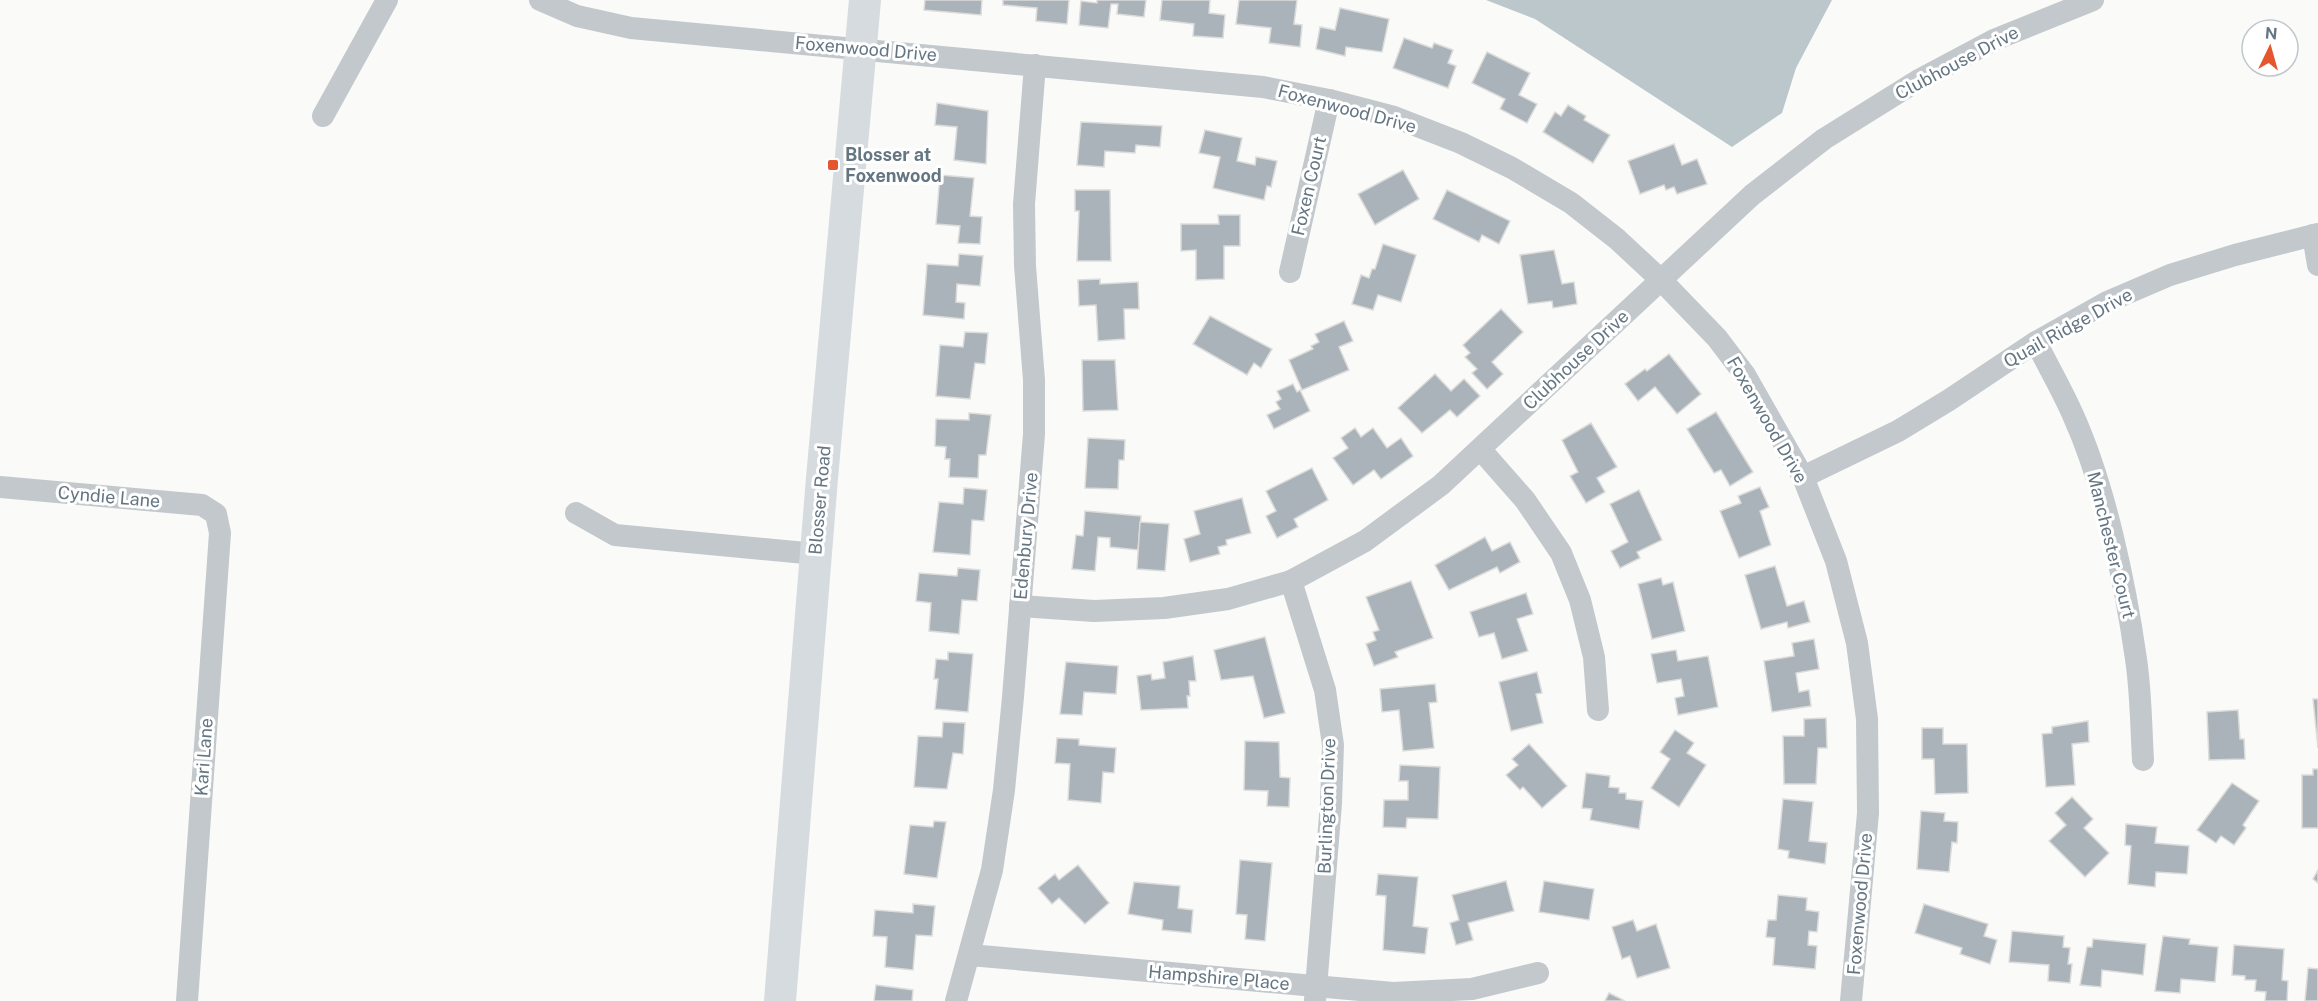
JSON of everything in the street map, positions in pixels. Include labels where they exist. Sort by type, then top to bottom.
[{"type":"street","points":[[323,116],[387,0]]},
{"type":"street","name":"Foxenwood Drive","points":[[540,0],[578,16],[631,28],[1263,87],[1329,100],[1394,117],[1461,143],[1512,168],[1571,203],[1617,239],[1661,280],[1717,338],[1745,375],[1803,477],[1836,561],[1857,643],[1868,719],[1868,813],[1851,1001]]},
{"type":"street","name":"Blosser Road","points":[[780,1001],[816,554],[865,0]]},
{"type":"street","name":"Clubhouse Drive","points":[[1020,606],[1094,611],[1164,608],[1228,599],[1291,581],[1365,541],[1441,485],[1481,450],[1752,195],[1824,139],[1917,81],[1994,40],[2093,0]]},
{"type":"street","name":"Edenbury Drive","points":[[956,1001],[992,870],[1004,790],[1020,606],[1034,435],[1034,380],[1025,266],[1024,204],[1035,65]]},
{"type":"street","name":"Foxen Court","points":[[1290,272],[1329,100]]},
{"type":"street","points":[[2315,235],[2318,265]]},
{"type":"street","name":"Quail Ridge Drive","points":[[1803,477],[1898,431],[2036,342],[2107,302],[2170,275],[2235,255],[2315,235]]},
{"type":"street","name":"Manchester Court","points":[[2036,342],[2074,416],[2096,477],[2111,535],[2137,661],[2143,760]]},
{"type":"street","points":[[1481,450],[1525,500],[1561,553],[1580,600],[1594,657],[1598,710]]},
{"type":"street","name":"Cyndie Lane","points":[[0,486],[202,505],[216,514]]},
{"type":"street","points":[[576,513],[615,535],[816,554]]},
{"type":"street","name":"Kari Lane","points":[[187,1001],[220,533],[216,514]]},
{"type":"street","name":"Burlington Drive","points":[[1291,581],[1324,690],[1333,745],[1331,803],[1315,994]]},
{"type":"street","name":"Hampshire Place","points":[[970,955],[1315,994],[1472,989],[1538,973]]},
{"type":"shaded area","points":[[1486,0],[1832,0],[1796,68],[1782,113],[1732,147],[1535,19]]},
{"type":"building","points":[[925,0],[982,0],[981,15],[924,10]]},
{"type":"building","points":[[1003,0],[1069,0],[1067,24],[1036,21],[1037,8],[1003,5]]},
{"type":"building","points":[[1097,0],[1146,0],[1144,17],[1117,14],[1118,4],[1111,4],[1108,28],[1079,25],[1081,1],[1097,3]]},
{"type":"building","points":[[1162,0],[1210,0],[1209,13],[1225,15],[1223,38],[1193,36],[1194,24],[1160,20]]},
{"type":"building","points":[[1239,0],[1297,0],[1294,24],[1302,25],[1300,47],[1269,43],[1271,28],[1236,24]]},
{"type":"building","points":[[1340,8],[1389,19],[1382,52],[1346,47],[1345,56],[1316,49],[1320,27],[1335,30]]},
{"type":"building","points":[[1404,38],[1432,48],[1434,43],[1453,50],[1448,63],[1456,66],[1448,88],[1393,68]]},
{"type":"building","points":[[1487,52],[1530,73],[1519,95],[1537,104],[1527,123],[1500,109],[1505,99],[1472,83]]},
{"type":"building","points":[[937,103],[988,111],[986,164],[954,160],[957,127],[935,125]]},
{"type":"building","points":[[1568,105],[1586,116],[1584,120],[1610,135],[1593,163],[1543,132],[1555,112],[1561,116]]},
{"type":"building","points":[[1081,122],[1162,126],[1160,147],[1136,145],[1135,153],[1105,151],[1104,167],[1077,165]]},
{"type":"building","points":[[1205,130],[1242,138],[1237,161],[1255,165],[1256,157],[1277,161],[1271,187],[1267,186],[1264,200],[1213,188],[1220,157],[1199,153]]},
{"type":"building","points":[[1674,144],[1682,165],[1697,159],[1707,184],[1677,194],[1674,187],[1666,190],[1664,185],[1640,194],[1628,161]]},
{"type":"building","points":[[1403,170],[1419,199],[1375,225],[1358,194]]},
{"type":"building","points":[[940,175],[974,178],[970,216],[982,217],[980,244],[958,243],[960,226],[936,224]]},
{"type":"building","points":[[1075,190],[1110,190],[1111,261],[1077,261],[1079,211],[1075,211]]},
{"type":"building","points":[[1447,190],[1510,221],[1499,244],[1482,235],[1479,242],[1433,219]]},
{"type":"building","points":[[1218,215],[1240,215],[1240,246],[1224,246],[1224,279],[1196,280],[1196,250],[1181,251],[1181,224],[1219,224]]},
{"type":"building","points":[[1383,244],[1416,255],[1401,302],[1378,295],[1373,310],[1352,304],[1361,275],[1369,278],[1372,269],[1375,269]]},
{"type":"building","points":[[1554,250],[1562,284],[1574,282],[1577,304],[1553,308],[1552,301],[1528,304],[1520,255]]},
{"type":"building","points":[[959,254],[983,256],[980,286],[957,284],[956,302],[965,303],[964,319],[923,315],[927,264],[958,266]]},
{"type":"building","points":[[1100,279],[1100,284],[1138,282],[1139,309],[1124,309],[1125,339],[1098,341],[1096,305],[1079,306],[1078,280]]},
{"type":"building","points":[[1501,309],[1523,332],[1492,362],[1503,374],[1487,389],[1472,373],[1477,369],[1465,357],[1470,353],[1463,345]]},
{"type":"building","points":[[1210,316],[1272,349],[1261,368],[1254,363],[1247,375],[1193,344]]},
{"type":"building","points":[[1344,321],[1353,341],[1339,347],[1349,370],[1302,390],[1289,360],[1313,349],[1311,346],[1319,342],[1315,334]]},
{"type":"building","points":[[965,332],[988,333],[985,364],[975,363],[970,399],[936,396],[940,345],[963,347]]},
{"type":"building","points":[[1669,354],[1701,394],[1677,414],[1655,387],[1638,401],[1625,384]]},
{"type":"building","points":[[1082,360],[1115,360],[1118,410],[1083,411]]},
{"type":"building","points":[[1435,374],[1451,391],[1464,379],[1480,396],[1457,417],[1450,410],[1422,433],[1398,408]]},
{"type":"building","points":[[1293,384],[1297,392],[1300,390],[1310,411],[1274,429],[1267,415],[1280,409],[1276,402],[1281,399],[1277,391]]},
{"type":"building","points":[[1716,412],[1753,472],[1730,486],[1721,470],[1714,473],[1687,429]]},
{"type":"building","points":[[969,413],[991,415],[986,455],[979,455],[978,478],[949,477],[950,459],[945,459],[946,447],[935,446],[936,419],[969,420]]},
{"type":"building","points":[[1591,423],[1617,467],[1597,478],[1605,492],[1586,503],[1570,476],[1578,472],[1562,440]]},
{"type":"building","points":[[1355,428],[1361,437],[1373,428],[1387,448],[1401,438],[1413,456],[1381,479],[1374,470],[1353,485],[1333,458],[1348,448],[1341,438]]},
{"type":"building","points":[[1088,438],[1125,440],[1124,460],[1119,460],[1118,489],[1085,488]]},
{"type":"building","points":[[1312,468],[1328,500],[1294,519],[1298,527],[1277,538],[1266,516],[1276,511],[1266,491]]},
{"type":"building","points":[[1760,487],[1769,507],[1760,511],[1771,545],[1739,558],[1720,511],[1741,503],[1738,496]]},
{"type":"building","points":[[964,488],[987,490],[984,521],[972,520],[970,555],[933,552],[939,502],[963,504]]},
{"type":"building","points":[[1639,490],[1662,540],[1637,552],[1640,558],[1620,568],[1611,551],[1628,542],[1610,504]]},
{"type":"building","points":[[1242,498],[1251,533],[1226,540],[1227,545],[1218,547],[1220,554],[1190,562],[1184,539],[1200,534],[1194,511]]},
{"type":"building","points":[[1085,511],[1141,516],[1138,550],[1110,547],[1110,538],[1098,537],[1095,571],[1072,569],[1076,535],[1083,536]]},
{"type":"building","points":[[1140,522],[1169,524],[1165,571],[1137,569]]},
{"type":"building","points":[[1485,537],[1492,551],[1510,542],[1520,562],[1500,573],[1497,567],[1449,590],[1435,565]]},
{"type":"building","points":[[1775,566],[1787,606],[1804,601],[1810,622],[1788,628],[1787,622],[1761,629],[1745,575]]},
{"type":"building","points":[[958,568],[980,570],[977,601],[962,600],[959,634],[929,631],[931,603],[916,601],[919,573],[957,576]]},
{"type":"building","points":[[1661,578],[1663,585],[1673,582],[1685,631],[1652,639],[1638,584]]},
{"type":"building","points":[[1411,581],[1433,638],[1395,652],[1398,657],[1374,666],[1366,644],[1376,640],[1373,632],[1379,630],[1366,597]]},
{"type":"building","points":[[1526,593],[1533,614],[1517,619],[1528,651],[1502,659],[1494,633],[1479,637],[1470,612]]},
{"type":"building","points":[[1265,637],[1285,713],[1264,718],[1253,676],[1221,680],[1214,650]]},
{"type":"building","points":[[1814,639],[1819,669],[1796,673],[1799,692],[1809,690],[1811,706],[1772,712],[1764,661],[1794,656],[1792,643]]},
{"type":"building","points":[[1676,650],[1678,661],[1708,656],[1718,707],[1678,715],[1675,698],[1684,696],[1681,679],[1657,683],[1651,654]]},
{"type":"building","points":[[948,652],[973,654],[968,712],[935,709],[938,679],[934,679],[936,659],[948,660]]},
{"type":"building","points":[[1193,656],[1196,681],[1189,681],[1188,708],[1141,710],[1137,676],[1151,674],[1152,680],[1165,678],[1163,662]]},
{"type":"building","points":[[1066,662],[1118,666],[1116,694],[1084,692],[1082,715],[1060,714]]},
{"type":"building","points":[[1537,672],[1542,693],[1536,694],[1543,723],[1511,731],[1499,682]]},
{"type":"building","points":[[1435,684],[1437,702],[1429,703],[1434,748],[1403,751],[1399,710],[1382,712],[1380,689]]},
{"type":"building","points":[[2313,699],[2318,699],[2318,748]]},
{"type":"building","points":[[2238,710],[2240,739],[2244,739],[2245,759],[2209,760],[2207,712]]},
{"type":"building","points":[[1826,718],[1827,748],[1818,748],[1816,784],[1784,784],[1783,736],[1804,736],[1804,719]]},
{"type":"building","points":[[2088,721],[2089,742],[2072,744],[2075,785],[2046,787],[2042,734],[2052,733],[2052,727]]},
{"type":"building","points":[[943,722],[965,723],[963,754],[953,753],[947,789],[914,787],[918,736],[942,737]]},
{"type":"building","points":[[1922,728],[1943,728],[1943,744],[1967,744],[1968,793],[1935,794],[1934,759],[1922,759]]},
{"type":"building","points":[[1675,730],[1694,743],[1687,753],[1706,765],[1679,807],[1651,788],[1670,759],[1660,752]]},
{"type":"building","points":[[1057,738],[1079,739],[1079,745],[1116,748],[1114,773],[1103,772],[1101,803],[1068,800],[1070,764],[1055,763]]},
{"type":"building","points":[[1245,741],[1279,742],[1280,777],[1290,778],[1289,807],[1267,806],[1268,791],[1244,790]]},
{"type":"building","points":[[1529,744],[1567,786],[1542,808],[1523,787],[1520,790],[1506,775],[1518,765],[1512,759]]},
{"type":"building","points":[[1400,765],[1440,767],[1438,819],[1407,818],[1406,828],[1383,827],[1384,800],[1408,800],[1408,781],[1399,781]]},
{"type":"building","points":[[2313,769],[2318,769],[2318,828],[2302,828],[2302,775],[2313,775]]},
{"type":"building","points":[[1586,773],[1610,776],[1609,787],[1619,788],[1619,793],[1626,793],[1626,799],[1643,801],[1639,829],[1590,820],[1592,809],[1582,808]]},
{"type":"building","points":[[2232,783],[2259,801],[2243,825],[2246,828],[2234,845],[2221,836],[2216,843],[2197,830]]},
{"type":"building","points":[[2072,797],[2093,819],[2084,828],[2109,853],[2085,877],[2049,841],[2066,825],[2055,813]]},
{"type":"building","points":[[1783,799],[1813,802],[1809,841],[1827,843],[1825,864],[1788,858],[1789,851],[1778,849]]},
{"type":"building","points":[[1921,811],[1945,813],[1944,821],[1958,822],[1957,843],[1952,842],[1949,872],[1917,869]]},
{"type":"building","points":[[934,821],[946,822],[937,878],[904,874],[910,825],[933,827]]},
{"type":"building","points":[[2126,824],[2157,827],[2155,843],[2189,846],[2187,874],[2156,872],[2155,887],[2128,884],[2131,846],[2125,845]]},
{"type":"building","points":[[1240,860],[1272,863],[1265,941],[1245,939],[1247,915],[1236,914]]},
{"type":"building","points":[[1078,865],[1109,903],[1085,924],[1059,898],[1052,904],[1038,888],[1055,874],[1059,880]]},
{"type":"building","points":[[2318,870],[2318,883],[2313,879]]},
{"type":"building","points":[[1378,874],[1418,877],[1413,926],[1428,928],[1425,954],[1383,950],[1386,896],[1376,895]]},
{"type":"building","points":[[1506,881],[1514,911],[1468,923],[1473,940],[1456,945],[1450,923],[1459,920],[1452,895]]},
{"type":"building","points":[[1544,881],[1594,889],[1589,920],[1539,912]]},
{"type":"building","points":[[1134,882],[1180,886],[1178,908],[1193,910],[1191,933],[1162,930],[1163,920],[1128,914]]},
{"type":"building","points":[[1778,895],[1807,898],[1806,910],[1819,912],[1817,932],[1809,931],[1808,945],[1817,946],[1815,969],[1773,965],[1775,938],[1766,937],[1768,920],[1776,920]]},
{"type":"building","points":[[913,904],[935,906],[932,936],[916,935],[913,970],[885,967],[887,937],[873,936],[875,910],[913,913]]},
{"type":"building","points":[[1924,904],[1988,924],[1984,936],[1997,940],[1990,964],[1960,954],[1962,948],[1915,933]]},
{"type":"building","points":[[1633,920],[1637,931],[1656,924],[1670,968],[1637,978],[1630,956],[1622,959],[1612,927]]},
{"type":"building","points":[[2012,931],[2064,936],[2063,947],[2070,948],[2068,964],[2072,964],[2070,983],[2048,981],[2049,965],[2009,962]]},
{"type":"building","points":[[2163,936],[2190,939],[2189,944],[2218,947],[2215,982],[2181,979],[2180,993],[2155,991]]},
{"type":"building","points":[[2093,939],[2146,944],[2143,975],[2102,970],[2101,987],[2080,985],[2087,947],[2092,947]]},
{"type":"building","points":[[2234,945],[2284,949],[2282,980],[2288,981],[2287,1001],[2265,1001],[2266,992],[2255,991],[2256,980],[2245,980],[2245,976],[2232,975]]},
{"type":"building","points":[[2308,968],[2318,969],[2318,1001],[2305,1001]]},
{"type":"building","points":[[876,985],[913,990],[912,1001],[874,1001]]},
{"type":"building","points":[[1609,993],[1625,1001],[1605,1001]]},
{"type":"place","name":"Blosser at Foxenwood","points":[[833,165]]}]
